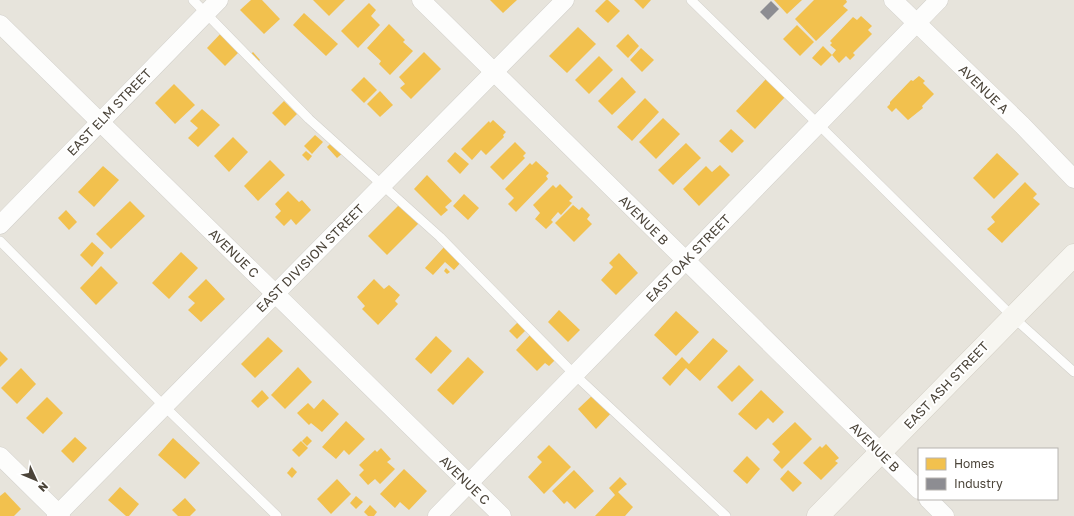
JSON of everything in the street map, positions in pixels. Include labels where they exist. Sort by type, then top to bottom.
[{"type":"street","name":"EAST ELM STREET","points":[[0,225],[219,0]]},
{"type":"street","name":"AVENUE B","points":[[421,0],[918,489]]},
{"type":"street","name":"EAST DIVISION STREET","points":[[59,515],[164,406],[565,0]]},
{"type":"street","name":"AVENUE A","points":[[893,0],[1022,125],[1074,179]]},
{"type":"street","name":"EAST OAK STREET","points":[[437,516],[939,0]]},
{"type":"street","name":"AVENUE C","points":[[0,24],[502,516]]},
{"type":"street","name":"EAST ASH STREET","points":[[818,516],[1074,254]]},
{"type":"street","points":[[0,456],[59,515]]},
{"type":"street","points":[[929,500],[945,516]]},
{"type":"lane","points":[[194,0],[309,119],[440,237],[575,374],[726,516]]},
{"type":"lane","points":[[691,0],[1013,317],[1074,372]]},
{"type":"lane","points":[[0,241],[164,406],[277,516]]},
{"type":"shaded area","points":[[0,0],[1074,0],[1074,516],[0,516]]},
{"type":"building: Homes","points":[[251,0],[262,0],[280,19],[264,34],[240,10]]},
{"type":"building: Homes","points":[[313,0],[345,0],[329,16]]},
{"type":"building: Homes","points":[[490,0],[517,0],[503,13]]},
{"type":"building: Homes","points":[[606,0],[608,0],[620,11],[608,23],[595,11]]},
{"type":"building: Homes","points":[[634,0],[651,0],[643,9]]},
{"type":"building: Homes","points":[[774,0],[802,0],[787,14]]},
{"type":"building: Homes","points":[[814,0],[846,0],[847,2],[843,6],[848,10],[816,41],[795,19]]},
{"type":"building: Homes","points":[[369,3],[376,10],[371,16],[380,25],[358,48],[341,31]]},
{"type":"building: Homes","points":[[304,13],[338,44],[326,56],[293,25]]},
{"type":"building: Homes","points":[[861,16],[872,26],[868,30],[872,34],[853,53],[855,55],[850,60],[846,56],[839,63],[832,55],[836,50],[830,45],[832,43],[830,41],[853,17],[857,20]]},
{"type":"building: Homes","points":[[389,24],[405,40],[403,42],[413,51],[390,75],[379,64],[381,61],[367,48]]},
{"type":"building: Homes","points":[[797,25],[814,42],[800,56],[783,39]]},
{"type":"building: Homes","points":[[578,27],[596,44],[567,73],[549,56]]},
{"type":"building: Homes","points":[[223,31],[242,49],[225,66],[207,48]]},
{"type":"building: Homes","points":[[628,34],[639,46],[628,58],[616,46]]},
{"type":"building: Homes","points":[[823,46],[832,55],[821,66],[812,58]]},
{"type":"building: Homes","points":[[641,48],[654,60],[642,72],[630,60]]},
{"type":"building: Homes","points":[[253,52],[260,60],[256,64],[248,57]]},
{"type":"building: Homes","points":[[424,52],[441,69],[411,99],[400,88],[405,84],[399,77]]},
{"type":"building: Homes","points":[[599,56],[613,70],[589,94],[575,80]]},
{"type":"building: Homes","points":[[919,76],[925,81],[923,83],[934,94],[922,106],[923,108],[908,120],[896,108],[892,112],[887,107],[911,80],[913,81]]},
{"type":"building: Homes","points":[[364,77],[377,90],[364,103],[351,90]]},
{"type":"building: Homes","points":[[622,77],[636,92],[612,115],[598,101]]},
{"type":"building: Homes","points":[[766,79],[785,97],[755,129],[736,111]]},
{"type":"building: Homes","points":[[174,84],[195,105],[175,124],[155,103]]},
{"type":"building: Homes","points":[[380,91],[393,105],[380,117],[367,104]]},
{"type":"building: Homes","points":[[645,98],[659,112],[632,141],[617,127]]},
{"type":"building: Homes","points":[[284,101],[297,114],[285,126],[272,113]]},
{"type":"building: Homes","points":[[202,109],[220,125],[198,147],[188,138],[198,128],[190,121]]},
{"type":"building: Homes","points":[[663,118],[680,134],[656,159],[639,142]]},
{"type":"building: Homes","points":[[493,120],[506,132],[503,135],[504,137],[486,155],[481,150],[472,160],[461,149],[489,121],[490,123]]},
{"type":"building: Homes","points":[[731,129],[744,141],[732,153],[719,141]]},
{"type":"building: Homes","points":[[315,135],[323,142],[312,154],[304,146]]},
{"type":"building: Homes","points":[[233,137],[248,152],[229,172],[214,156]]},
{"type":"building: Homes","points":[[334,140],[345,151],[337,158],[327,147]]},
{"type":"building: Homes","points":[[515,142],[526,153],[523,156],[525,158],[503,180],[490,167]]},
{"type":"building: Homes","points":[[686,143],[701,158],[673,185],[658,170]]},
{"type":"building: Homes","points":[[306,151],[312,156],[308,161],[302,155]]},
{"type":"building: Homes","points":[[455,152],[469,164],[460,174],[447,161]]},
{"type":"building: Homes","points":[[997,153],[1019,174],[994,199],[973,178]]},
{"type":"building: Homes","points":[[270,160],[285,175],[258,201],[244,186]]},
{"type":"building: Homes","points":[[536,161],[549,173],[546,176],[548,179],[516,212],[508,204],[514,198],[505,189],[530,163],[532,165]]},
{"type":"building: Homes","points":[[720,165],[730,175],[699,206],[683,189],[706,166],[712,172]]},
{"type":"building: Homes","points":[[103,166],[119,180],[94,207],[78,192]]},
{"type":"building: Homes","points":[[427,175],[452,201],[445,207],[448,210],[441,216],[414,189]]},
{"type":"building: Homes","points":[[1025,182],[1037,194],[1033,198],[1040,204],[1002,243],[987,229],[995,222],[991,217]]},
{"type":"building: Homes","points":[[560,184],[573,197],[569,201],[572,203],[561,215],[558,212],[551,220],[553,222],[546,229],[535,219],[540,213],[533,205],[553,185],[556,188]]},
{"type":"building: Homes","points":[[288,191],[299,202],[302,200],[311,210],[296,225],[291,219],[284,226],[275,217],[281,211],[275,204]]},
{"type":"building: Homes","points":[[464,194],[479,208],[468,220],[453,206]]},
{"type":"building: Homes","points":[[130,201],[145,216],[111,249],[96,234]]},
{"type":"building: Homes","points":[[402,202],[421,221],[387,255],[368,236]]},
{"type":"building: Homes","points":[[573,205],[579,210],[582,207],[590,215],[587,219],[592,224],[574,242],[555,223]]},
{"type":"building: Homes","points":[[66,210],[77,222],[69,230],[58,218]]},
{"type":"building: Homes","points":[[92,242],[104,253],[92,267],[80,255]]},
{"type":"building: Homes","points":[[445,246],[462,261],[454,270],[445,262],[433,275],[425,268]]},
{"type":"building: Homes","points":[[181,252],[198,268],[169,299],[152,283]]},
{"type":"building: Homes","points":[[619,253],[638,273],[616,295],[601,280],[613,267],[609,263]]},
{"type":"building: Homes","points":[[101,266],[118,283],[96,305],[80,288]]},
{"type":"building: Homes","points":[[446,268],[450,272],[447,274],[444,271]]},
{"type":"building: Homes","points":[[206,279],[225,299],[201,322],[188,310],[195,303],[188,297]]},
{"type":"building: Homes","points":[[374,279],[384,289],[389,285],[400,295],[395,301],[398,304],[378,325],[362,309],[365,306],[357,297]]},
{"type":"building: Homes","points":[[559,310],[580,330],[568,342],[548,322]]},
{"type":"building: Homes","points":[[676,311],[699,332],[676,356],[654,335]]},
{"type":"building: Homes","points":[[520,320],[528,328],[517,339],[509,331]]},
{"type":"building: Homes","points":[[531,334],[556,359],[549,366],[545,363],[537,371],[516,350]]},
{"type":"building: Homes","points":[[436,336],[452,351],[431,374],[415,359]]},
{"type":"building: Homes","points":[[268,337],[283,351],[255,378],[241,364]]},
{"type":"building: Homes","points":[[713,338],[728,351],[700,381],[686,368],[670,386],[662,378],[682,357],[689,364]]},
{"type":"building: Homes","points":[[0,351],[8,359],[0,367]]},
{"type":"building: Homes","points":[[468,357],[484,372],[453,405],[437,390]]},
{"type":"building: Homes","points":[[739,365],[754,380],[732,402],[717,387]]},
{"type":"building: Homes","points":[[298,367],[312,382],[285,409],[271,395]]},
{"type":"building: Homes","points":[[21,368],[36,384],[17,404],[1,388]]},
{"type":"building: Homes","points":[[262,390],[269,398],[258,408],[251,401]]},
{"type":"building: Homes","points":[[761,390],[784,412],[773,423],[768,418],[756,430],[738,414]]},
{"type":"building: Homes","points":[[597,391],[615,409],[596,429],[578,409]]},
{"type":"building: Homes","points":[[47,397],[63,413],[43,434],[26,418]]},
{"type":"building: Homes","points":[[323,399],[339,414],[322,432],[311,423],[309,425],[297,413],[308,403],[314,409]]},
{"type":"building: Homes","points":[[346,421],[365,439],[349,455],[344,450],[336,459],[322,447]]},
{"type":"building: Homes","points":[[795,422],[812,439],[782,469],[773,460],[780,452],[772,444]]},
{"type":"building: Homes","points":[[307,436],[312,441],[307,446],[302,441]]},
{"type":"building: Homes","points":[[75,437],[87,448],[73,463],[61,451]]},
{"type":"building: Homes","points":[[173,438],[200,463],[185,479],[158,455]]},
{"type":"building: Homes","points":[[301,441],[308,448],[299,457],[292,450]]},
{"type":"building: Homes","points":[[826,444],[839,458],[835,461],[838,463],[821,480],[803,463],[820,446],[822,448]]},
{"type":"building: Homes","points":[[549,445],[571,467],[544,494],[528,477],[542,462],[537,457]]},
{"type":"building: Homes","points":[[381,448],[391,459],[387,462],[395,469],[380,484],[375,479],[368,485],[359,475],[364,470],[359,465],[375,450],[377,452]]},
{"type":"building: Homes","points":[[747,456],[760,469],[747,484],[733,471]]},
{"type":"building: Homes","points":[[292,467],[297,472],[292,478],[287,473]]},
{"type":"building: Homes","points":[[404,469],[427,491],[409,510],[400,502],[395,508],[380,494]]},
{"type":"building: Homes","points":[[574,470],[594,491],[575,509],[567,501],[564,504],[552,491]]},
{"type":"building: Homes","points":[[788,470],[802,483],[793,492],[780,479]]},
{"type":"building: Homes","points":[[620,477],[627,484],[618,492],[633,507],[625,516],[595,516],[615,495],[609,488]]},
{"type":"building: Homes","points":[[337,479],[351,494],[331,514],[317,499]]},
{"type":"building: Homes","points":[[120,487],[139,504],[129,516],[126,516],[108,500]]},
{"type":"building: Homes","points":[[5,492],[21,509],[14,516],[0,516],[0,496]]},
{"type":"building: Homes","points":[[356,496],[363,502],[356,509],[350,503]]},
{"type":"building: Homes","points":[[185,498],[196,510],[190,516],[178,516],[172,510]]},
{"type":"building: Homes","points":[[370,505],[377,512],[374,516],[368,516],[364,512]]},
{"type":"building: Industry","points":[[771,1],[779,9],[768,20],[760,12]]}]
